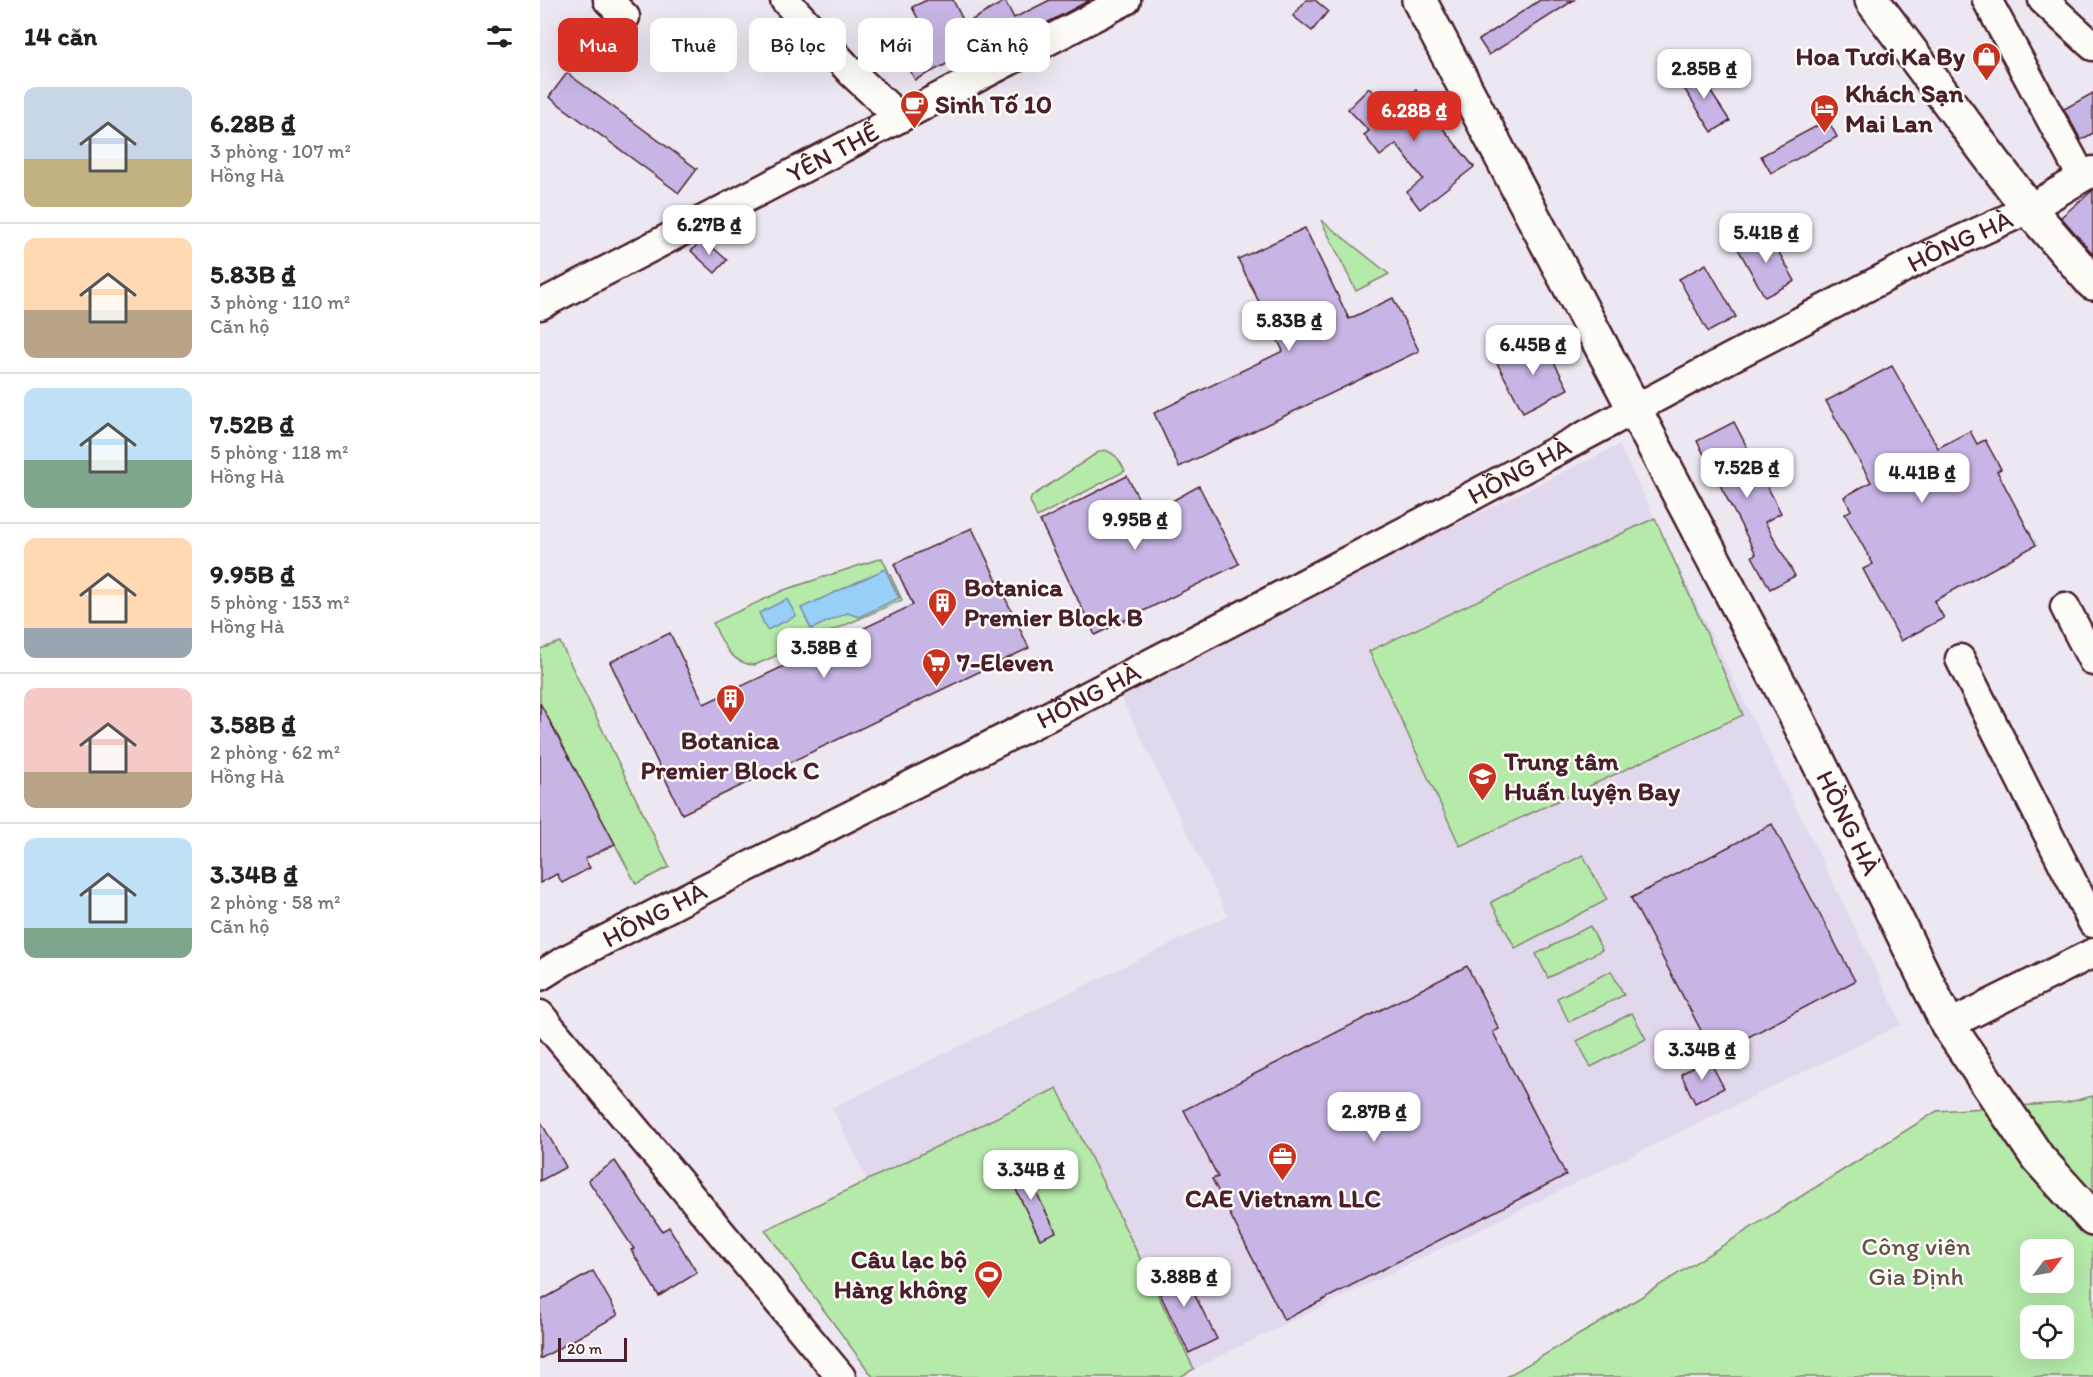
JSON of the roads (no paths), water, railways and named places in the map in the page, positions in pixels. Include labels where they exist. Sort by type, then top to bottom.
[{"type":"main road","name":"HỒNG HÀ","points":[[1419,0],[1795,714],[1948,1025],[2038,1158],[2093,1219]]},
{"type":"main road","points":[[1872,0],[2029,209],[2093,283]]},
{"type":"street","points":[[785,0],[852,72],[900,118]]},
{"type":"street","points":[[1987,0],[2088,174]]},
{"type":"street","points":[[2043,0],[2093,46]]},
{"type":"street","name":"YÊN THẾ","points":[[540,305],[900,118],[1112,3]]},
{"type":"street","name":"HỒNG HÀ","points":[[540,976],[564,961],[1051,715],[1485,490],[1635,408],[1932,253],[2029,209],[2088,174]]},
{"type":"street","points":[[2065,607],[2093,661]]},
{"type":"street","points":[[1960,659],[2093,923]]},
{"type":"street","points":[[1948,1025],[2093,953]]},
{"type":"street","points":[[540,1015],[841,1377]]},
{"type":"water","points":[[885,569],[899,598],[859,617],[847,613],[811,629],[801,608]]},
{"type":"water","points":[[787,599],[796,616],[767,630],[759,613]]},
{"type":"place","name":"Hoa Tươi Ka By","points":[[1986,82]]},
{"type":"place","name":"Sinh Tố 10","points":[[914,130]]},
{"type":"place","name":"Khách Sạn Mai Lan","points":[[1824,134]]},
{"type":"place","name":"Botanica Premier Block B","points":[[943,628]]},
{"type":"place","name":"7-Eleven","points":[[936,688]]},
{"type":"place","name":"Botanica Premier Block C","points":[[730,724]]},
{"type":"place","name":"Trung tâm Huấn luyện Bay","points":[[1483,802]]},
{"type":"place","name":"CAE Vietnam LLC","points":[[1283,1182]]},
{"type":"place","name":"Câu lạc bộ Hàng không","points":[[988,1300]]},
{"type":"park label","name":"Công viên Gia Định","points":[[1916,1261]]}]
